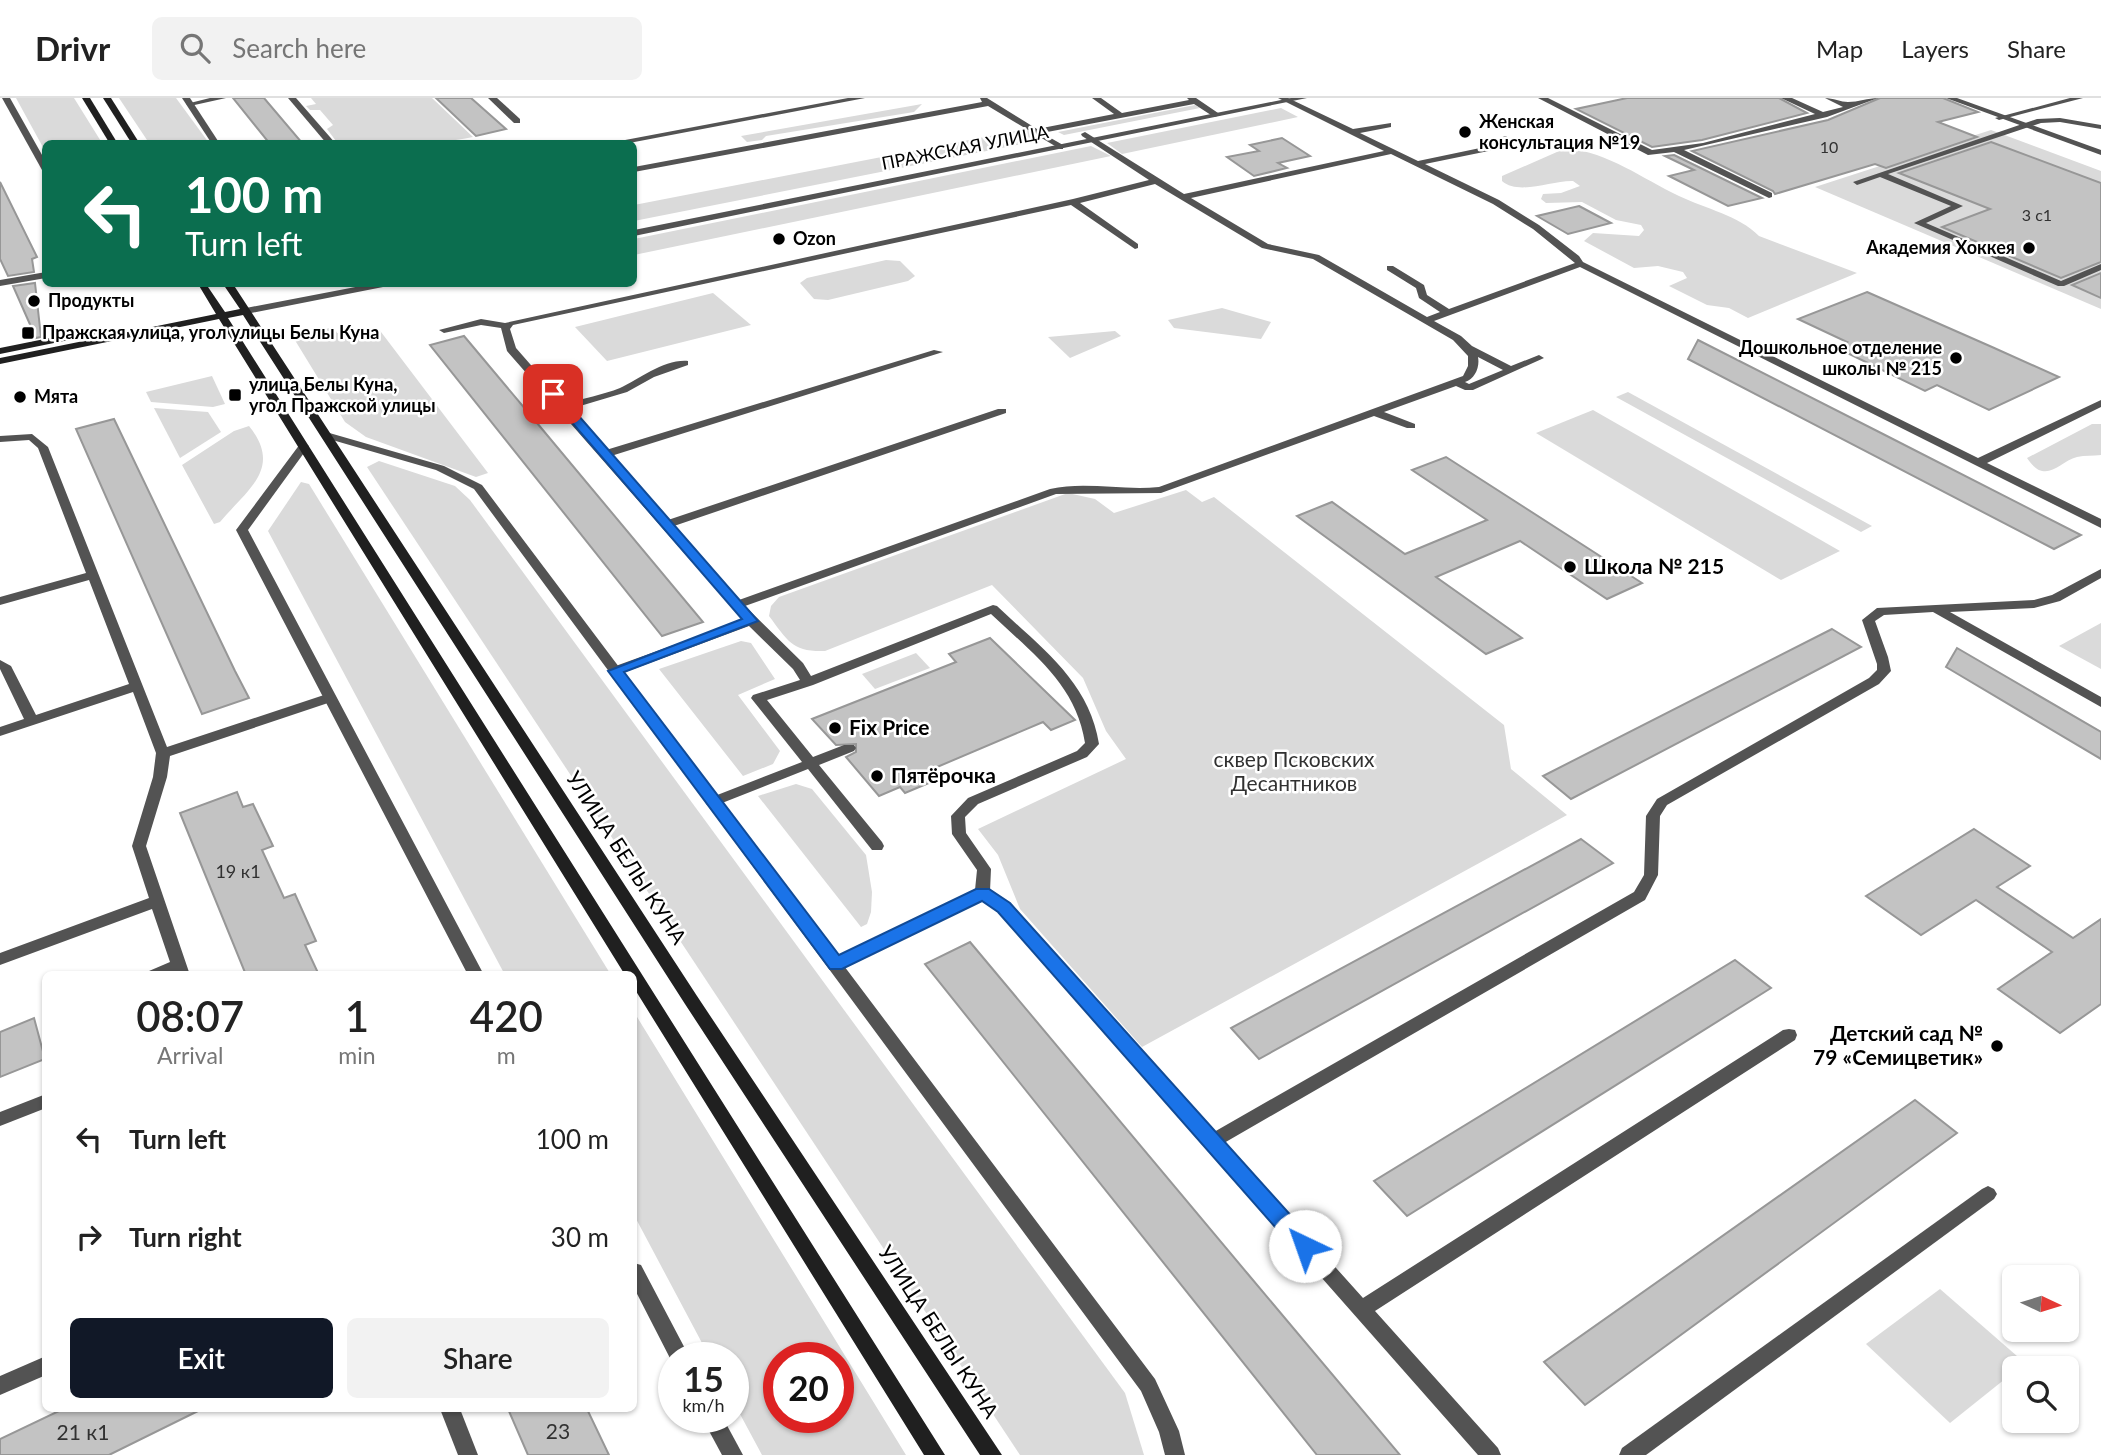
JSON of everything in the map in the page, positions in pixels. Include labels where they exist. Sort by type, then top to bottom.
[{"type":"street","points":[[6,98],[42,163]]},
{"type":"street","points":[[86,98],[112,140]]},
{"type":"street","points":[[107,98],[133,140]]},
{"type":"street","points":[[213,140],[188,101],[222,98]]},
{"type":"street","points":[[292,98],[329,140]]},
{"type":"street","points":[[492,98],[517,121]]},
{"type":"street","points":[[630,140],[861,98]]},
{"type":"street","points":[[1096,98],[1119,114]]},
{"type":"street","name":"ПРАЖСКАЯ УЛИЦА","points":[[637,232],[1094,140],[1265,98]]},
{"type":"street","name":"ПРАЖСКАЯ УЛИЦА","points":[[637,223],[1052,140],[1303,98]]},
{"type":"street","points":[[1542,98],[1651,153],[1852,107],[1829,98]]},
{"type":"street","points":[[1785,98],[1824,115]]},
{"type":"street","points":[[1845,105],[1874,98]]},
{"type":"street","points":[[1951,98],[1999,118],[2101,153]]},
{"type":"street","points":[[1999,118],[2079,98]]},
{"type":"street","points":[[1038,131],[1193,99],[1213,112]]},
{"type":"street","points":[[1284,100],[1512,212],[1566,250],[1580,264],[2101,524]]},
{"type":"street","points":[[637,169],[986,101],[1060,147]]},
{"type":"street","points":[[1857,181],[2024,126],[2060,120],[2101,127]]},
{"type":"street","points":[[1352,132],[1388,125]]},
{"type":"street","points":[[1085,134],[1156,181],[1265,246],[1316,257],[1511,370]]},
{"type":"street","points":[[1416,164],[1510,144],[1503,138]]},
{"type":"street","points":[[1674,149],[1769,195]]},
{"type":"street","points":[[1184,197],[1391,152]]},
{"type":"street","points":[[1314,155],[1332,165]]},
{"type":"street","points":[[1880,174],[1959,206],[1918,223],[2061,284],[2101,267]]},
{"type":"street","points":[[808,682],[798,666],[751,621],[565,407],[511,349],[505,329],[524,319],[1073,202],[1156,181]]},
{"type":"street","points":[[1073,202],[1135,246]]},
{"type":"street","points":[[1428,320],[1580,264]]},
{"type":"street","points":[[1390,268],[1421,287],[1422,296],[1448,313]]},
{"type":"street","points":[[0,283],[42,276]]},
{"type":"street","points":[[204,287],[631,971]]},
{"type":"street","name":"УЛИЦА БЕЛЫ КУНА","points":[[230,287],[683,988],[992,1455]]},
{"type":"street","points":[[243,307],[325,287]]},
{"type":"street","points":[[0,351],[365,287]]},
{"type":"street","points":[[0,361],[218,312]]},
{"type":"street","points":[[444,330],[481,322],[508,327]]},
{"type":"street","points":[[737,605],[1054,491],[1074,488],[1118,492],[1161,490],[1466,378],[1474,369],[1475,359],[1471,349]]},
{"type":"street","points":[[605,454],[938,352]]},
{"type":"street","points":[[1456,382],[1469,388],[1539,358]]},
{"type":"street","points":[[565,407],[623,390],[645,372],[684,363]]},
{"type":"street","points":[[1979,462],[2101,402]]},
{"type":"street","points":[[666,525],[1002,411]]},
{"type":"street","points":[[1375,412],[1411,426]]},
{"type":"street","points":[[326,435],[440,468],[478,486],[1148,1385],[1169,1431],[1175,1455]]},
{"type":"street","points":[[0,439],[32,437],[43,447],[135,687],[163,752],[163,771],[141,829],[139,846],[180,970]]},
{"type":"street","points":[[304,446],[243,530],[474,971]]},
{"type":"street","points":[[1212,1142],[1640,896],[1651,875],[1653,816],[1662,802],[1874,681],[1884,671],[1884,659],[1870,633],[1868,620],[1881,611],[2034,604],[2056,598],[2101,573]]},
{"type":"street","points":[[0,601],[93,575]]},
{"type":"street","points":[[877,846],[758,698],[808,682],[993,609],[1068,683],[1091,731],[1092,744],[1082,754],[973,801],[958,816],[959,834],[984,869],[982,894]]},
{"type":"street","points":[[1938,610],[2101,703]]},
{"type":"street","points":[[615,671],[751,621]]},
{"type":"street","points":[[0,664],[5,667],[32,722]]},
{"type":"street","points":[[0,732],[135,687]]},
{"type":"street","points":[[163,752],[329,698]]},
{"type":"street","points":[[712,802],[849,748]]},
{"type":"street","points":[[982,894],[1004,908],[1490,1455]]},
{"type":"street","points":[[836,965],[982,894]]},
{"type":"street","points":[[0,959],[158,901]]},
{"type":"street","points":[[637,981],[935,1455]]},
{"type":"street","points":[[1361,1309],[1789,1035]]},
{"type":"street","points":[[0,1119],[42,1103]]},
{"type":"street","points":[[1629,1455],[1988,1194]]},
{"type":"street","points":[[637,1277],[672,1342]]},
{"type":"street","points":[[4,1380],[42,1366]]},
{"type":"street","points":[[451,1412],[468,1455]]},
{"type":"street","points":[[721,1433],[733,1455]]},
{"type":"green space","points":[[16,98],[74,98],[100,140],[42,140],[42,146]]},
{"type":"green space","points":[[119,98],[176,98],[207,140],[147,140]]},
{"type":"green space","points":[[311,98],[432,98],[473,137],[456,140],[335,140],[327,129],[333,125],[320,110],[310,110],[306,106],[316,104]]},
{"type":"green space","points":[[922,104],[914,112],[766,136],[762,140],[747,142],[741,136]]},
{"type":"green space","points":[[1195,105],[1200,108],[1064,135],[1058,132]]},
{"type":"green space","points":[[1281,108],[1298,117],[1122,154],[1107,143]]},
{"type":"green space","points":[[1026,129],[1042,140],[637,220],[637,204]]},
{"type":"green space","name":"Академия Хоккея","points":[[1991,130],[2101,171],[2101,309],[1815,187]]},
{"type":"green space","points":[[1091,146],[1111,156],[637,254],[637,238]]},
{"type":"green space","points":[[1566,148],[1597,155],[1625,167],[1679,196],[1732,218],[1759,236],[1857,273],[1748,318],[1729,308],[1707,305],[1669,286],[1687,278],[1683,272],[1658,266],[1634,268],[1584,241],[1593,233],[1639,236],[1644,230],[1641,225],[1616,220],[1582,202],[1546,203],[1541,199],[1543,194],[1561,193],[1580,186],[1573,181],[1517,187],[1502,181],[1502,176]]},
{"type":"green space","points":[[886,260],[900,261],[915,276],[908,281],[828,300],[814,299],[800,283],[807,278]]},
{"type":"green space","points":[[713,293],[751,325],[607,361],[575,327]]},
{"type":"green space","points":[[1222,308],[1271,322],[1261,339],[1174,328],[1168,320]]},
{"type":"green space","points":[[334,327],[337,333],[378,328],[488,473],[476,477],[366,437],[345,422],[293,337]]},
{"type":"green space","points":[[1115,331],[1121,336],[1070,358],[1048,337]]},
{"type":"green space","points":[[212,376],[225,404],[213,407],[151,402],[146,392]]},
{"type":"green space","points":[[1628,392],[1872,526],[1861,532],[1616,397]]},
{"type":"green space","points":[[154,408],[208,412],[221,432],[180,458]]},
{"type":"green space","points":[[1593,410],[1840,551],[1781,580],[1536,433]]},
{"type":"green space","points":[[2092,424],[2101,424],[2101,455],[2077,457],[2046,471],[2034,466],[2027,458]]},
{"type":"green space","points":[[249,426],[259,441],[263,454],[262,466],[250,488],[220,522],[214,524],[182,465],[234,431]]},
{"type":"green space","points":[[379,461],[455,486],[470,500],[1125,1393],[1144,1455],[1020,1455],[367,467]]},
{"type":"green space","points":[[301,482],[309,484],[609,971],[503,971],[268,531]]},
{"type":"green space","name":"сквер Псковских Десантников","points":[[1186,490],[1202,502],[1214,497],[1504,725],[1511,769],[1567,815],[1142,1047],[1020,909],[998,855],[978,829],[1126,759],[1106,731],[1083,678],[992,585],[825,651],[798,647],[781,632],[769,616],[771,606],[779,597],[1068,493],[1095,499],[1114,513]]},
{"type":"green space","points":[[2101,623],[2101,669],[2059,646]]},
{"type":"green space","points":[[741,641],[751,643],[775,679],[738,695],[780,751],[773,764],[743,776],[659,669]]},
{"type":"green space","points":[[916,653],[930,668],[875,689],[862,674]]},
{"type":"green space","points":[[796,784],[812,789],[866,855],[872,892],[871,912],[867,924],[861,927],[758,796]]},
{"type":"green space","points":[[637,1017],[837,1342],[763,1342],[763,1433],[854,1433],[854,1370],[906,1455],[762,1455],[749,1431],[749,1342],[701,1342],[637,1221]]},
{"type":"green space","points":[[1940,1289],[2017,1356],[2002,1356],[2002,1381],[1950,1423],[1866,1344]]},
{"type":"building","points":[[233,98],[264,98],[300,140],[267,140]]},
{"type":"building","points":[[436,98],[471,98],[506,129],[476,136]]},
{"type":"building","points":[[1627,98],[1779,98],[1807,113],[1702,140],[1652,147],[1576,109]]},
{"type":"building","points":[[1880,98],[1943,98],[1978,112],[1938,122],[1977,137],[1886,168],[1875,164],[1775,194],[1692,151],[1828,120]]},
{"type":"building","points":[[1282,138],[1310,156],[1278,163],[1287,168],[1254,176],[1227,157],[1259,151],[1250,145]]},
{"type":"building","points":[[1991,142],[2101,183],[2101,262],[2061,278],[1942,227],[1990,209],[1899,173]]},
{"type":"building","points":[[1674,155],[1762,198],[1728,206],[1669,176],[1694,170],[1665,156]]},
{"type":"building","points":[[0,182],[37,257],[32,259],[34,272],[8,276],[0,259]]},
{"type":"building","points":[[1579,206],[1611,223],[1568,234],[1537,216]]},
{"type":"building","points":[[2101,273],[2101,298],[2072,285]]},
{"type":"building","points":[[35,283],[41,337],[36,338],[13,286]]},
{"type":"building","points":[[1867,292],[2059,377],[1989,410],[1937,385],[1925,391],[1835,347],[1847,342],[1798,319]]},
{"type":"building","points":[[464,336],[703,622],[662,636],[430,345]]},
{"type":"building","points":[[1698,340],[2081,535],[2054,549],[1688,359]]},
{"type":"building","points":[[114,419],[249,698],[202,714],[76,429]]},
{"type":"building","points":[[1446,457],[1642,583],[1607,599],[1520,541],[1436,577],[1522,638],[1486,654],[1297,516],[1332,502],[1405,554],[1487,520],[1412,470]]},
{"type":"building","points":[[1832,629],[1861,647],[1571,799],[1543,776]]},
{"type":"building","points":[[990,638],[1075,720],[1051,730],[1043,722],[923,773],[931,782],[905,793],[900,787],[879,796],[846,757],[856,752],[856,744],[836,745],[812,719],[956,662],[949,654]]},
{"type":"building","points":[[1957,648],[2101,732],[2101,759],[1946,667]]},
{"type":"building","points":[[237,792],[243,807],[253,804],[273,846],[262,850],[284,898],[295,894],[316,941],[305,945],[317,971],[244,971],[180,813]]},
{"type":"building","points":[[1974,829],[2030,866],[1997,887],[2073,938],[2101,919],[2101,1004],[2060,1033],[1998,989],[2052,952],[1976,900],[1921,935],[1866,896]]},
{"type":"building","points":[[1581,839],[1613,863],[1259,1059],[1231,1028]]},
{"type":"building","points":[[970,942],[1400,1455],[1317,1455],[925,964]]},
{"type":"building","points":[[1735,960],[1771,988],[1407,1216],[1374,1181]]},
{"type":"building","points":[[34,1018],[42,1048],[42,1060],[0,1077],[0,1032]]},
{"type":"building","points":[[1915,1100],[1957,1133],[1585,1405],[1544,1362]]},
{"type":"building","points":[[57,1412],[196,1412],[109,1455],[0,1455],[0,1439]]},
{"type":"building","points":[[509,1412],[588,1412],[609,1455],[528,1455]]},
{"type":"place","name":"Женская консультация №19","points":[[1465,132]]},
{"type":"place","name":"Ozon","points":[[779,239]]},
{"type":"place","name":"Академия Хоккея","points":[[2029,248]]},
{"type":"place","name":"Продукты","points":[[34,301]]},
{"type":"place","name":"Пражская улица, угол улицы Белы Куна","points":[[28,333]]},
{"type":"place","name":"Дошкольное отделение школы № 215","points":[[1956,358]]},
{"type":"place","name":"улица Белы Куна, угол Пражской улицы","points":[[235,395]]},
{"type":"place","name":"Мята","points":[[20,397]]},
{"type":"place","name":"Школа № 215","points":[[1570,567]]},
{"type":"place","name":"Fix Price","points":[[835,728]]},
{"type":"place","name":"Пятёрочка","points":[[877,776]]},
{"type":"place","name":"Детский сад № 79 «Семицветик»","points":[[1997,1046]]},
{"type":"route","points":[[553,394],[751,621],[615,671],[836,965],[982,894],[1004,908],[1305,1246]]}]
